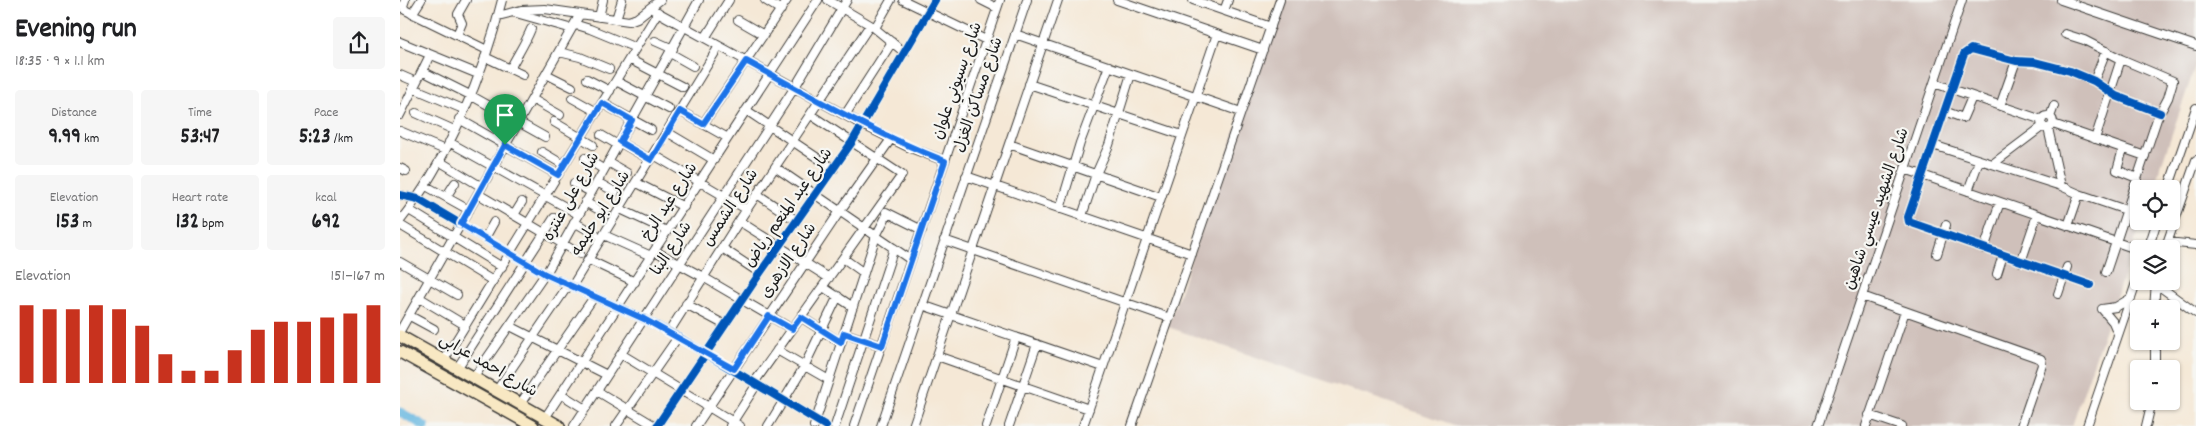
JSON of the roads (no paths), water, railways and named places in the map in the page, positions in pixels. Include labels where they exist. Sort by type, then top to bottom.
[{"type":"main road","name":"شارع احمد عرابى","points":[[400,336],[559,426]]},
{"type":"main road","name":"شارع احمد عرابى","points":[[400,352],[533,426]]},
{"type":"street","points":[[405,0],[403,6],[409,12],[457,35],[522,75]]},
{"type":"street","points":[[409,12],[421,0]]},
{"type":"street","points":[[457,35],[462,23],[458,14],[466,0]]},
{"type":"street","points":[[400,221],[418,199],[447,146],[486,53],[502,0]]},
{"type":"street","points":[[599,17],[603,0]]},
{"type":"street","points":[[616,19],[622,0]]},
{"type":"street","points":[[444,360],[636,48],[660,0]]},
{"type":"street","name":"شارع على عنتره","points":[[474,377],[545,274],[699,0]]},
{"type":"street","points":[[705,38],[729,0]]},
{"type":"street","points":[[765,0],[781,10]]},
{"type":"street","points":[[703,124],[788,0]]},
{"type":"street","name":"شارع عيد الرخ","points":[[545,418],[818,0]]},
{"type":"street","points":[[828,0],[872,26],[905,53]]},
{"type":"street","name":"شارع البنا","points":[[574,426],[769,125],[795,88],[847,0]]},
{"type":"street","name":"شارع الشمس","points":[[669,332],[746,210],[891,0]]},
{"type":"street","points":[[904,0],[986,40]]},
{"type":"street","name":"شارع عبد المنعم رياض","points":[[656,426],[852,142],[934,0]]},
{"type":"street","points":[[981,0],[997,8]]},
{"type":"street","name":"شارع بسيوني علوان","points":[[854,426],[1000,0]]},
{"type":"street","name":"شارع مساكن الغزل","points":[[881,426],[1026,0]]},
{"type":"street","points":[[913,426],[1058,0]]},
{"type":"street","points":[[1117,0],[1263,50]]},
{"type":"street","points":[[1193,0],[1271,27]]},
{"type":"street","points":[[1224,11],[1228,0]]},
{"type":"street","points":[[1132,426],[1280,0]]},
{"type":"street","name":"شارع الشهيد عيسي شاهين","points":[[1818,426],[1962,0]]},
{"type":"street","points":[[2061,0],[2196,46]]},
{"type":"street","points":[[498,16],[511,12],[538,9],[634,20],[654,10]]},
{"type":"street","points":[[654,10],[863,125],[891,139],[945,161]]},
{"type":"street","points":[[511,12],[569,28],[577,26],[590,29],[636,48]]},
{"type":"street","points":[[400,331],[580,14]]},
{"type":"street","points":[[738,20],[764,35]]},
{"type":"street","points":[[510,69],[516,57],[520,54],[531,29]]},
{"type":"street","points":[[1015,34],[1241,112]]},
{"type":"street","points":[[1083,426],[1217,34]]},
{"type":"street","points":[[2065,34],[2172,80],[2171,92],[2160,113],[2106,272]]},
{"type":"street","points":[[655,41],[693,66]]},
{"type":"street","points":[[400,42],[478,74]]},
{"type":"street","points":[[845,115],[892,42]]},
{"type":"street","name":"شارع ابو حليمه","points":[[497,390],[565,290],[574,283],[589,260],[719,46]]},
{"type":"street","points":[[2090,285],[1911,224],[1908,219],[1964,54],[1968,49],[2016,61],[2044,64],[2094,81],[2110,93],[2160,113]]},
{"type":"street","points":[[2094,81],[2106,51]]},
{"type":"street","points":[[559,52],[585,58],[609,69]]},
{"type":"street","points":[[400,115],[402,106],[430,55]]},
{"type":"street","points":[[629,59],[683,87]]},
{"type":"street","points":[[2095,139],[2121,59]]},
{"type":"street","points":[[2000,106],[2016,61]]},
{"type":"street","points":[[1060,209],[1080,143],[1109,66]]},
{"type":"street","points":[[422,71],[470,95],[545,137]]},
{"type":"street","points":[[546,74],[572,87]]},
{"type":"street","points":[[1082,216],[1096,174],[1109,144],[1131,74]]},
{"type":"street","points":[[400,75],[415,85],[463,109]]},
{"type":"street","points":[[587,79],[610,91]]},
{"type":"street","points":[[616,80],[669,109]]},
{"type":"street","points":[[1029,84],[1182,135]]},
{"type":"street","points":[[1934,84],[2145,156]]},
{"type":"street","points":[[1944,112],[1963,118],[1972,97]]},
{"type":"street","points":[[572,98],[597,112]]},
{"type":"street","points":[[532,100],[593,145]]},
{"type":"street","points":[[602,103],[651,130]]},
{"type":"street","points":[[1994,164],[2047,123],[2054,106]]},
{"type":"street","points":[[2171,180],[2196,108]]},
{"type":"street","points":[[746,110],[834,169]]},
{"type":"street","points":[[680,111],[728,138]]},
{"type":"street","points":[[416,113],[454,130]]},
{"type":"street","points":[[731,424],[756,380],[902,174],[811,115]]},
{"type":"street","points":[[459,119],[558,175]]},
{"type":"street","points":[[2047,123],[2062,186]]},
{"type":"street","points":[[400,131],[447,146],[493,166],[578,214]]},
{"type":"street","points":[[668,132],[714,160]]},
{"type":"street","points":[[601,135],[652,157],[700,182],[746,210]]},
{"type":"street","name":"شارع الازهرى","points":[[696,426],[840,211],[891,139]]},
{"type":"street","points":[[1009,144],[1161,196]]},
{"type":"street","points":[[1933,145],[2062,186],[2079,194],[2126,210]]},
{"type":"street","points":[[2124,149],[2117,170],[2137,178]]},
{"type":"street","points":[[542,152],[564,165]]},
{"type":"street","points":[[585,158],[603,169]]},
{"type":"street","points":[[1968,191],[1979,160]]},
{"type":"street","points":[[2168,240],[2194,173],[2196,160]]},
{"type":"street","points":[[439,161],[514,215],[580,254]]},
{"type":"street","points":[[608,162],[627,173]]},
{"type":"street","points":[[775,167],[911,260]]},
{"type":"street","points":[[1905,169],[2130,247]]},
{"type":"street","points":[[966,176],[1192,254]]},
{"type":"street","points":[[597,182],[615,192]]},
{"type":"street","points":[[446,197],[454,183]]},
{"type":"street","points":[[574,183],[591,192]]},
{"type":"street","points":[[637,183],[684,207]]},
{"type":"street","points":[[426,186],[469,210]]},
{"type":"street","points":[[757,194],[797,221]]},
{"type":"street","points":[[2068,226],[2079,194]]},
{"type":"street","points":[[400,195],[418,199],[545,274],[669,332],[734,369],[785,401],[815,423],[826,426]]},
{"type":"street","points":[[514,215],[522,202]]},
{"type":"street","points":[[585,202],[606,214]]},
{"type":"street","points":[[1984,249],[2000,202]]},
{"type":"street","points":[[878,208],[922,230]]},
{"type":"street","points":[[620,209],[667,231]]},
{"type":"street","points":[[409,210],[502,267]]},
{"type":"street","points":[[815,423],[876,236],[888,213]]},
{"type":"street","points":[[2021,262],[2037,215]]},
{"type":"street","points":[[458,368],[554,218]]},
{"type":"street","points":[[739,221],[829,278]]},
{"type":"street","points":[[485,238],[494,222]]},
{"type":"street","points":[[574,222],[595,234]]},
{"type":"street","points":[[400,225],[493,281]]},
{"type":"street","points":[[1937,254],[1946,225]]},
{"type":"street","points":[[604,235],[679,264],[792,329]]},
{"type":"street","points":[[944,240],[1170,318]]},
{"type":"street","points":[[2180,246],[2196,245]]},
{"type":"street","points":[[722,248],[760,273]]},
{"type":"street","points":[[836,426],[894,248]]},
{"type":"street","points":[[1997,274],[2003,255]]},
{"type":"street","points":[[843,258],[864,273]]},
{"type":"street","points":[[589,260],[635,282]]},
{"type":"street","points":[[400,262],[457,295]]},
{"type":"street","points":[[2058,294],[2067,267]]},
{"type":"street","points":[[823,287],[853,307]]},
{"type":"street","points":[[2087,426],[2134,290]]},
{"type":"street","points":[[2167,290],[2196,312]]},
{"type":"street","points":[[520,404],[594,296]]},
{"type":"street","points":[[768,426],[804,367],[823,331],[838,296]]},
{"type":"street","points":[[1862,296],[2041,359],[2042,365],[2021,426]]},
{"type":"street","points":[[420,298],[464,325]]},
{"type":"street","points":[[2118,334],[2113,322],[2102,309],[2116,307],[2131,298]]},
{"type":"street","points":[[686,304],[725,326]]},
{"type":"street","points":[[922,305],[1103,367]]},
{"type":"street","points":[[1866,426],[1905,311]]},
{"type":"street","points":[[410,316],[434,329]]},
{"type":"street","points":[[801,317],[841,342]]},
{"type":"street","points":[[510,326],[607,375]]},
{"type":"street","points":[[844,333],[882,346]]},
{"type":"street","points":[[616,426],[678,337]]},
{"type":"street","points":[[986,426],[1016,337]]},
{"type":"street","points":[[1009,426],[1037,344]]},
{"type":"street","points":[[777,350],[829,380]]},
{"type":"street","points":[[621,354],[709,407],[731,424],[740,426]]},
{"type":"street","points":[[937,356],[1089,409]]},
{"type":"street","points":[[597,391],[656,426]]},
{"type":"street","points":[[561,394],[585,409]]},
{"type":"street","points":[[2146,426],[2150,410]]},
{"type":"street","points":[[1869,415],[1902,426]]},
{"type":"waterway","points":[[400,412],[425,426]]}]
